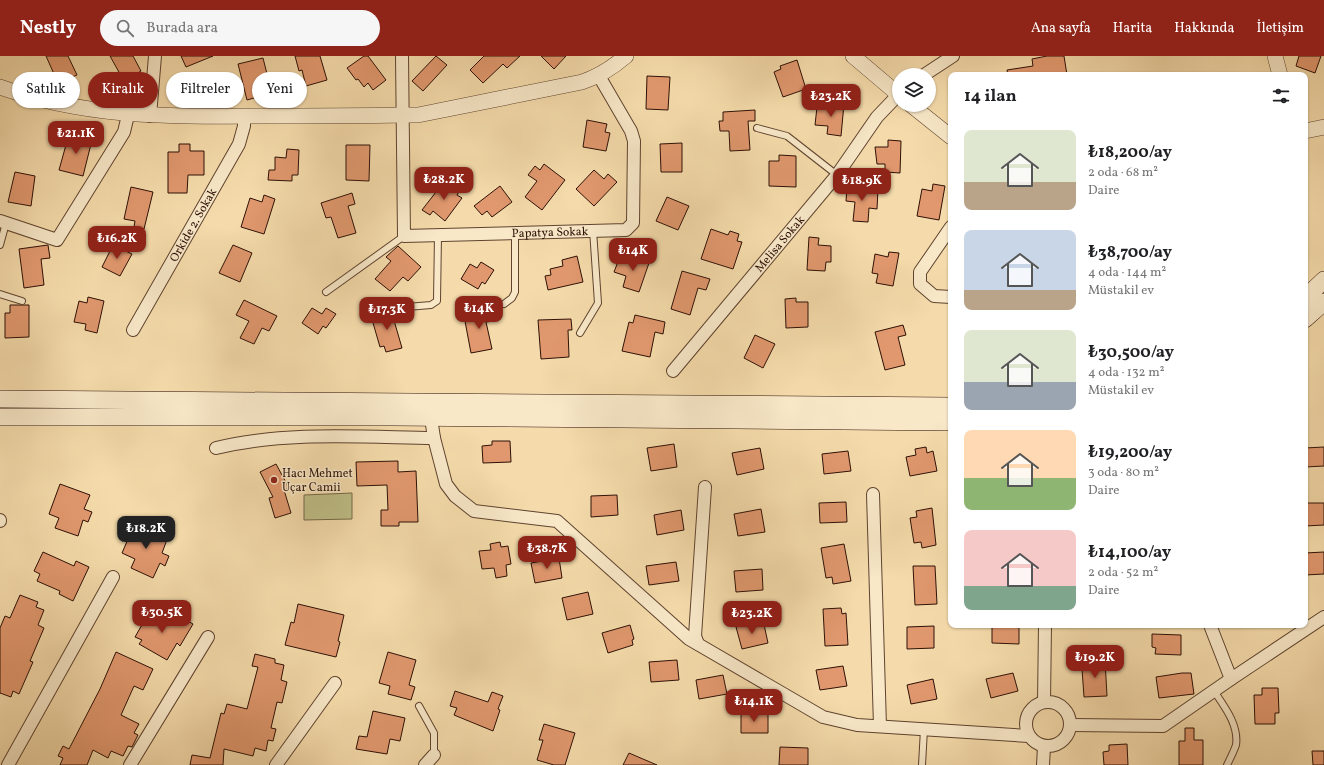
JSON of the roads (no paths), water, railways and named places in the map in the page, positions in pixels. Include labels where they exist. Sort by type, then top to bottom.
[{"type":"main road","points":[[1308,295],[1324,280]]},
{"type":"main road","points":[[1308,316],[1324,302]]},
{"type":"main road","points":[[0,399],[48,409],[431,418],[948,422]]},
{"type":"main road","points":[[0,416],[48,409],[948,406]]},
{"type":"street","points":[[150,116],[154,56]]},
{"type":"street","points":[[402,56],[404,116],[404,236]]},
{"type":"street","points":[[0,87],[55,103],[128,115],[404,116],[424,114],[564,86],[600,76],[626,56]]},
{"type":"street","points":[[853,56],[892,88]]},
{"type":"street","points":[[935,68],[953,56]]},
{"type":"street","points":[[1275,56],[1279,72]]},
{"type":"street","name":"Papatya Sokak","points":[[404,236],[626,230],[633,223],[634,141],[632,131],[600,76]]},
{"type":"street","name":"Melisa Sokak","points":[[673,371],[837,175],[877,117],[892,101]]},
{"type":"street","points":[[920,112],[948,135]]},
{"type":"street","points":[[3,222],[56,240],[124,132],[128,115]]},
{"type":"street","name":"Orkide 2. Sokak","points":[[133,330],[239,144],[244,126],[244,116]]},
{"type":"street","points":[[1308,130],[1324,127]]},
{"type":"street","points":[[948,231],[920,272],[920,284],[934,296],[948,297]]},
{"type":"street","points":[[431,418],[434,438],[446,484],[455,496],[474,510],[557,521],[689,639],[823,717],[857,725],[1029,736]]},
{"type":"street","points":[[216,448],[241,442],[311,436],[434,438]]},
{"type":"street","points":[[698,644],[695,636],[705,487]]},
{"type":"street","points":[[874,494],[880,726]]},
{"type":"street","points":[[8,765],[113,576]]},
{"type":"street","points":[[1308,628],[1324,617]]},
{"type":"street","points":[[1044,702],[1045,628]]},
{"type":"street","points":[[1211,628],[1231,679]]},
{"type":"street","points":[[1071,725],[1163,726],[1308,628]]},
{"type":"street","points":[[130,765],[208,637]]},
{"type":"street","points":[[276,765],[335,683]]},
{"type":"street","points":[[1044,702],[1052,702],[1060,705],[1070,717],[1071,725],[1065,740],[1059,744],[1044,746],[1034,742],[1029,736],[1026,720],[1031,710],[1044,702]]},
{"type":"street","points":[[1043,765],[1044,746]]},
{"type":"street","points":[[425,765],[434,755]]},
{"type":"lane","points":[[757,128],[787,136],[837,175]]},
{"type":"lane","points":[[0,245],[3,222]]},
{"type":"lane","points":[[580,334],[598,303],[594,230]]},
{"type":"lane","points":[[504,304],[512,298],[515,292],[515,232]]},
{"type":"lane","points":[[407,307],[431,305],[437,301],[438,235]]},
{"type":"lane","points":[[326,292],[404,236]]},
{"type":"lane","points":[[0,294],[22,301]]},
{"type":"lane","points":[[1214,691],[1228,713],[1235,731],[1236,745],[1227,765]]},
{"type":"lane","points":[[419,706],[434,733],[434,755]]},
{"type":"lane","points":[[922,765],[924,729]]},
{"type":"place","name":"Hacı Mehmet Uçar Camii","points":[[274,480]]}]
